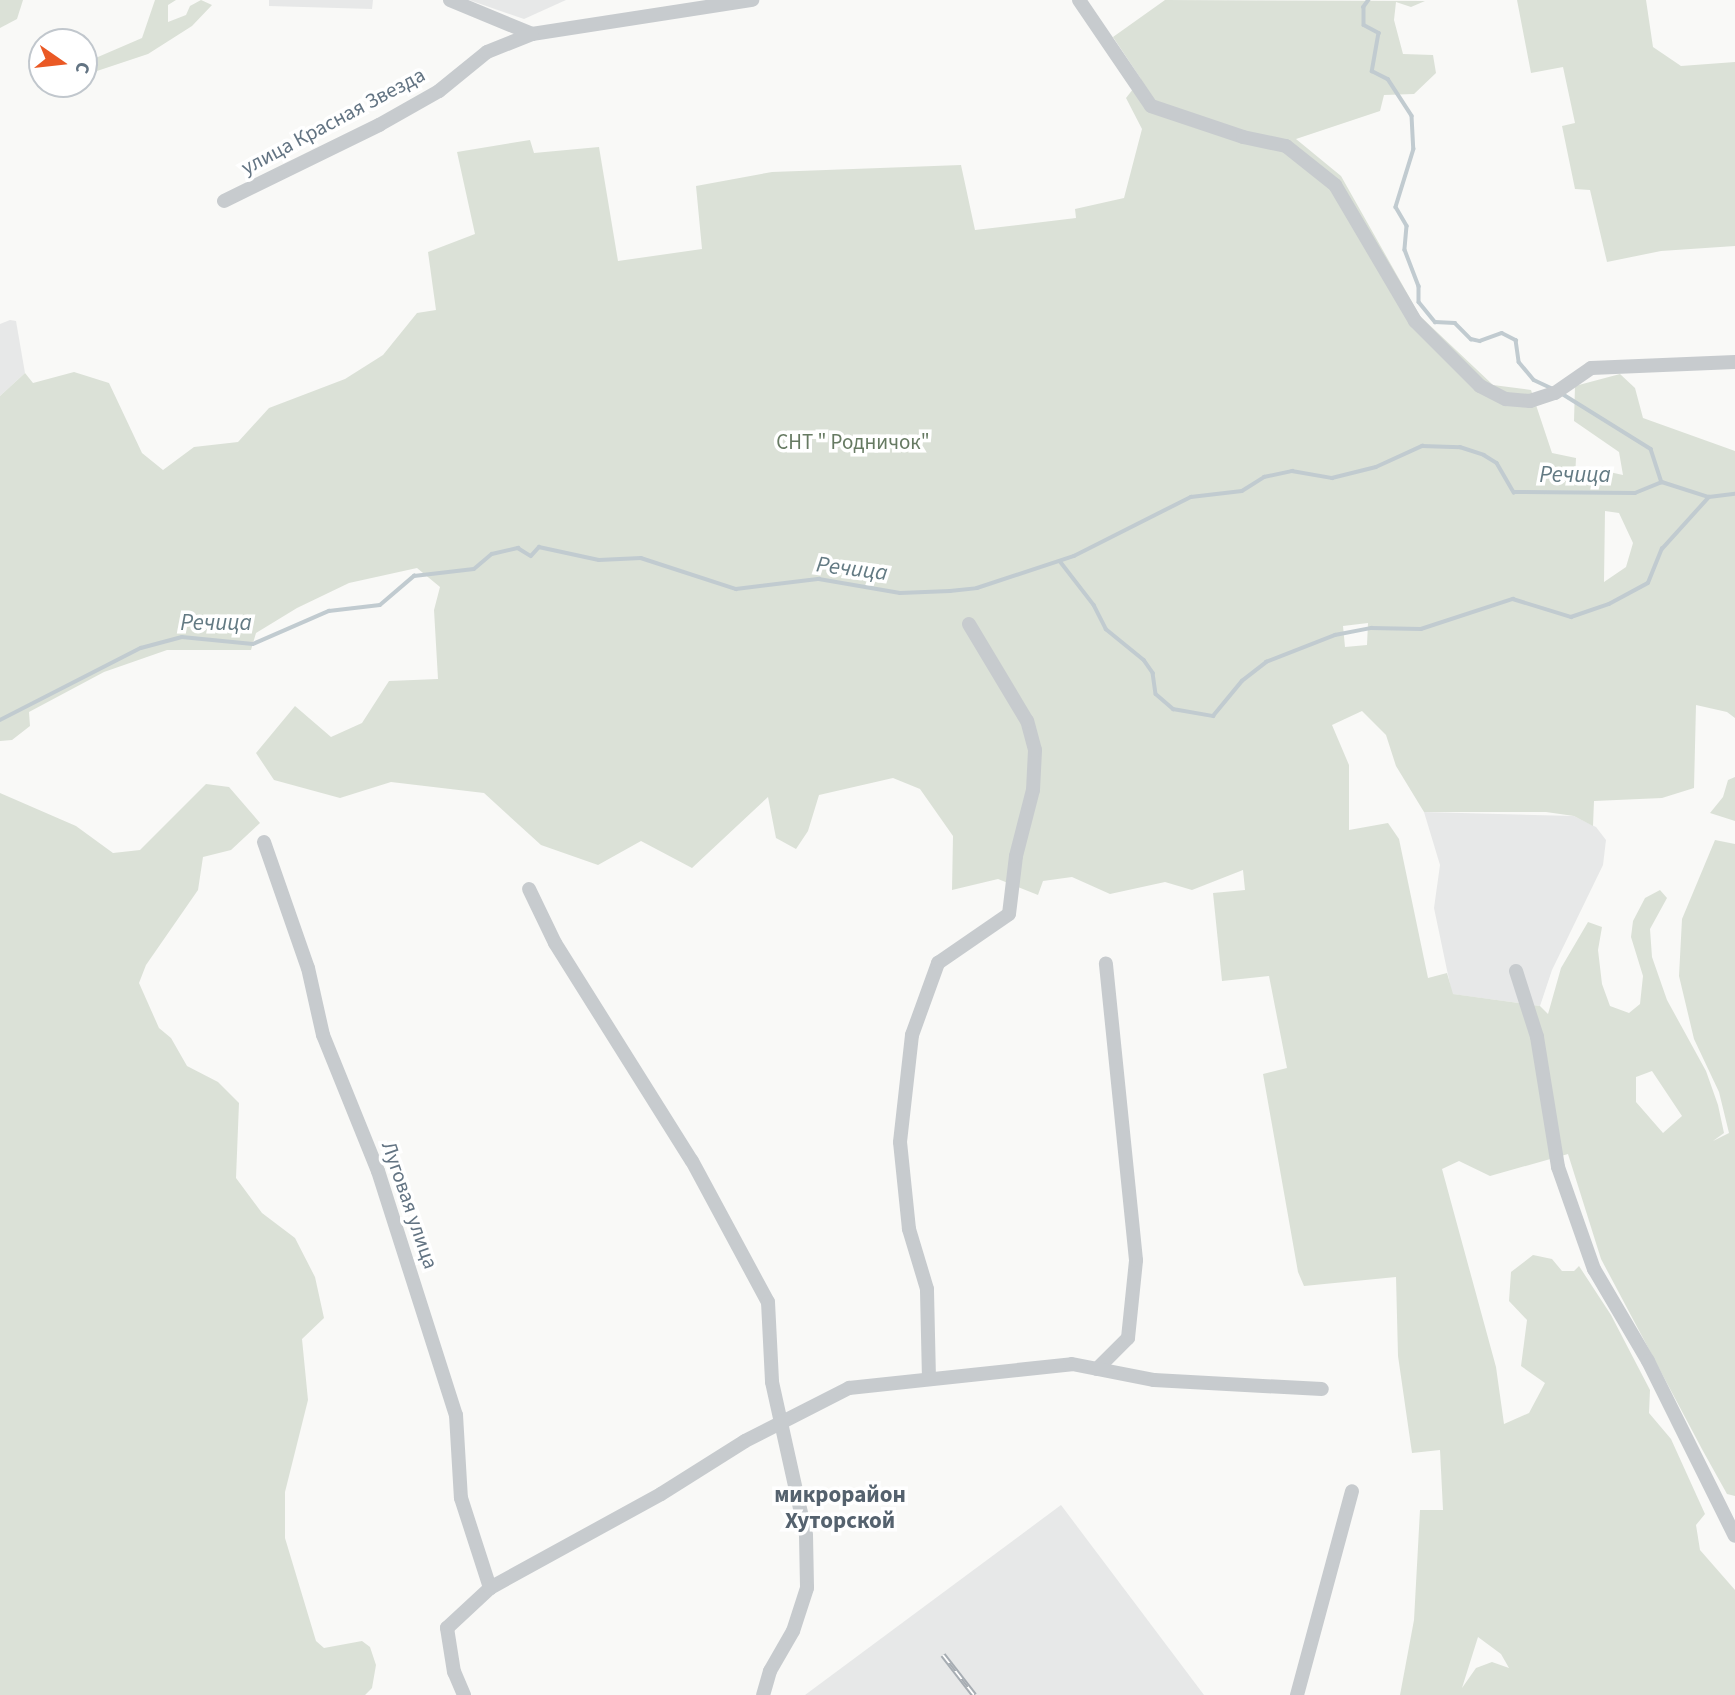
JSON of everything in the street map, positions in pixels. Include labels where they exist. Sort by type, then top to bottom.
[{"type":"street","points":[[450,0],[532,34]]},
{"type":"street","name":"улица Красная Звезда","points":[[224,201],[379,125],[439,91],[487,52],[532,34],[752,0]]},
{"type":"street","points":[[1079,0],[1151,106],[1236,135],[1286,146],[1309,160],[1335,185],[1360,222],[1415,321],[1480,386],[1506,399],[1530,401],[1555,393],[1576,375],[1591,368],[1735,362]]},
{"type":"street","points":[[929,1379],[927,1289],[909,1229],[900,1142],[912,1035],[938,963],[1009,914],[1016,856],[1033,790],[1035,750],[1027,721],[969,624]]},
{"type":"street","name":"Луговая улица","points":[[264,842],[309,968],[324,1035],[378,1171],[456,1415],[461,1498],[489,1588]]},
{"type":"street","points":[[529,889],[555,943],[643,1078],[753,1267],[768,1302],[772,1382],[806,1535],[807,1588],[793,1631],[770,1671],[763,1695]]},
{"type":"street","points":[[1097,1369],[1128,1338],[1136,1260],[1106,964]]},
{"type":"street","points":[[1516,971],[1537,1037],[1558,1167],[1594,1269],[1654,1372],[1735,1536]]},
{"type":"street","points":[[464,1695],[454,1672],[447,1628],[489,1588],[660,1494],[745,1441],[783,1424],[849,1388],[1072,1364],[1154,1380],[1322,1389]]},
{"type":"street","points":[[1297,1695],[1352,1491]]},
{"type":"shaded area","points":[[269,0],[373,0],[372,9],[269,6]]},
{"type":"shaded area","points":[[469,0],[566,0],[524,19]]},
{"type":"shaded area","points":[[16,321],[25,373],[0,396],[0,324]]},
{"type":"shaded area","points":[[1424,812],[1574,816],[1596,827],[1606,840],[1603,865],[1552,970],[1540,1006],[1452,994],[1434,908],[1440,865]]},
{"type":"shaded area","points":[[1061,1505],[1204,1695],[805,1695],[960,1580]]},
{"type":"green space","points":[[0,0],[23,0],[17,19],[0,28]]},
{"type":"green space","points":[[155,0],[176,0],[168,5],[168,22],[186,15],[190,6],[201,0],[212,5],[192,26],[148,54],[98,71],[98,57],[142,38]]},
{"type":"green space","name":"СНТ \" Родничок\"","points":[[1165,0],[1425,1],[1411,7],[1396,2],[1394,20],[1403,54],[1433,55],[1436,73],[1414,94],[1384,95],[1380,111],[1296,139],[1341,176],[1420,316],[1493,385],[1531,390],[1552,453],[1576,458],[1575,479],[1591,468],[1623,475],[1619,452],[1574,421],[1575,386],[1620,374],[1635,388],[1643,418],[1735,451],[1735,718],[1727,712],[1696,705],[1694,788],[1662,798],[1594,801],[1593,826],[1574,816],[1546,812],[1424,812],[1396,766],[1386,735],[1362,711],[1332,725],[1349,765],[1349,830],[1388,823],[1399,839],[1428,978],[1447,973],[1453,994],[1540,1006],[1548,1014],[1561,968],[1588,922],[1602,927],[1598,950],[1602,984],[1610,1006],[1629,1013],[1640,1004],[1643,976],[1631,937],[1633,921],[1645,898],[1660,890],[1667,898],[1650,929],[1652,957],[1667,1000],[1706,1071],[1718,1105],[1724,1133],[1713,1141],[1729,1133],[1719,1092],[1694,1039],[1679,976],[1682,919],[1715,840],[1735,844],[1735,1496],[1727,1494],[1601,1259],[1568,1154],[1490,1176],[1459,1161],[1442,1169],[1496,1367],[1504,1424],[1529,1413],[1545,1383],[1521,1366],[1527,1320],[1509,1301],[1511,1272],[1533,1255],[1552,1259],[1562,1271],[1574,1271],[1579,1266],[1611,1315],[1650,1390],[1649,1413],[1671,1439],[1705,1514],[1696,1525],[1700,1550],[1735,1590],[1735,1695],[1400,1695],[1414,1620],[1420,1510],[1443,1510],[1440,1450],[1412,1453],[1398,1356],[1396,1277],[1304,1286],[1298,1272],[1263,1074],[1287,1068],[1269,976],[1222,981],[1213,893],[1245,890],[1243,870],[1192,890],[1165,882],[1110,894],[1072,877],[1043,881],[1038,895],[998,879],[952,890],[953,836],[920,789],[893,778],[819,795],[808,831],[796,849],[776,838],[768,797],[692,868],[641,841],[598,865],[541,845],[484,793],[391,782],[340,798],[274,780],[256,753],[295,706],[331,737],[362,723],[389,681],[438,679],[434,610],[440,587],[417,568],[349,583],[297,608],[256,633],[251,650],[167,650],[104,672],[29,712],[30,726],[12,740],[0,741],[0,396],[25,373],[33,383],[74,372],[109,383],[142,453],[163,470],[194,447],[238,442],[269,408],[345,379],[383,355],[417,313],[436,310],[428,252],[475,234],[457,152],[530,140],[534,153],[599,147],[618,261],[702,249],[696,186],[772,172],[961,165],[975,230],[1076,218],[1075,209],[1124,198],[1142,129],[1126,98],[1141,79],[1113,37]],"holes":[[[1605,511],[1619,513],[1633,543],[1626,567],[1604,582]],[[1368,623],[1367,645],[1345,647],[1343,626]],[[1652,1071],[1682,1116],[1663,1133],[1636,1102],[1636,1077]],[[1478,1637],[1501,1654],[1509,1668],[1492,1662],[1476,1668],[1462,1688]]]},
{"type":"green space","points":[[1517,0],[1646,0],[1653,47],[1681,66],[1735,62],[1735,246],[1661,251],[1607,262],[1590,190],[1575,189],[1562,126],[1575,123],[1563,67],[1531,73]]},
{"type":"green space","points":[[1735,777],[1735,821],[1710,813],[1723,797],[1728,780]]},
{"type":"green space","points":[[206,784],[229,787],[260,823],[231,850],[203,857],[198,890],[146,965],[139,983],[159,1028],[171,1038],[187,1066],[218,1082],[239,1103],[236,1178],[262,1213],[295,1238],[315,1277],[324,1318],[302,1339],[308,1400],[285,1492],[285,1538],[316,1641],[324,1648],[362,1641],[370,1647],[376,1665],[372,1688],[365,1695],[0,1695],[0,793],[76,826],[113,853],[140,850]]},
{"type":"waterway","name":"Речица","points":[[1369,0],[1364,7],[1364,25],[1379,33],[1372,71],[1388,79],[1412,116],[1414,149],[1396,207],[1407,226],[1405,250],[1419,286],[1419,302],[1435,322],[1455,323],[1471,339],[1480,341],[1502,333],[1516,340],[1519,362],[1534,380],[1551,388]]},
{"type":"waterway","name":"Речица","points":[[1561,393],[1651,449],[1662,482]]},
{"type":"waterway","name":"Речица","points":[[0,720],[141,648],[182,637],[253,644],[329,611],[380,605],[414,576],[474,569],[492,554],[518,548],[531,556],[539,547],[599,560],[641,558],[736,589],[819,579],[900,593],[950,591],[977,588],[1074,556],[1191,497],[1242,491],[1264,477],[1292,471],[1332,478],[1376,467],[1422,446],[1460,447],[1484,455],[1497,463],[1514,492],[1635,493],[1662,482],[1709,497],[1735,494]]},
{"type":"waterway","points":[[1060,561],[1094,605],[1106,629],[1144,660],[1153,673],[1156,694],[1173,709],[1213,716],[1242,681],[1266,662],[1335,635],[1371,628],[1421,629],[1513,599],[1571,617],[1609,604],[1648,583],[1662,549],[1709,497]]},
{"type":"railway","points":[[943,1655],[974,1695]]},
{"type":"district","name":"микрорайон Хуторской","points":[[840,1508]]}]
